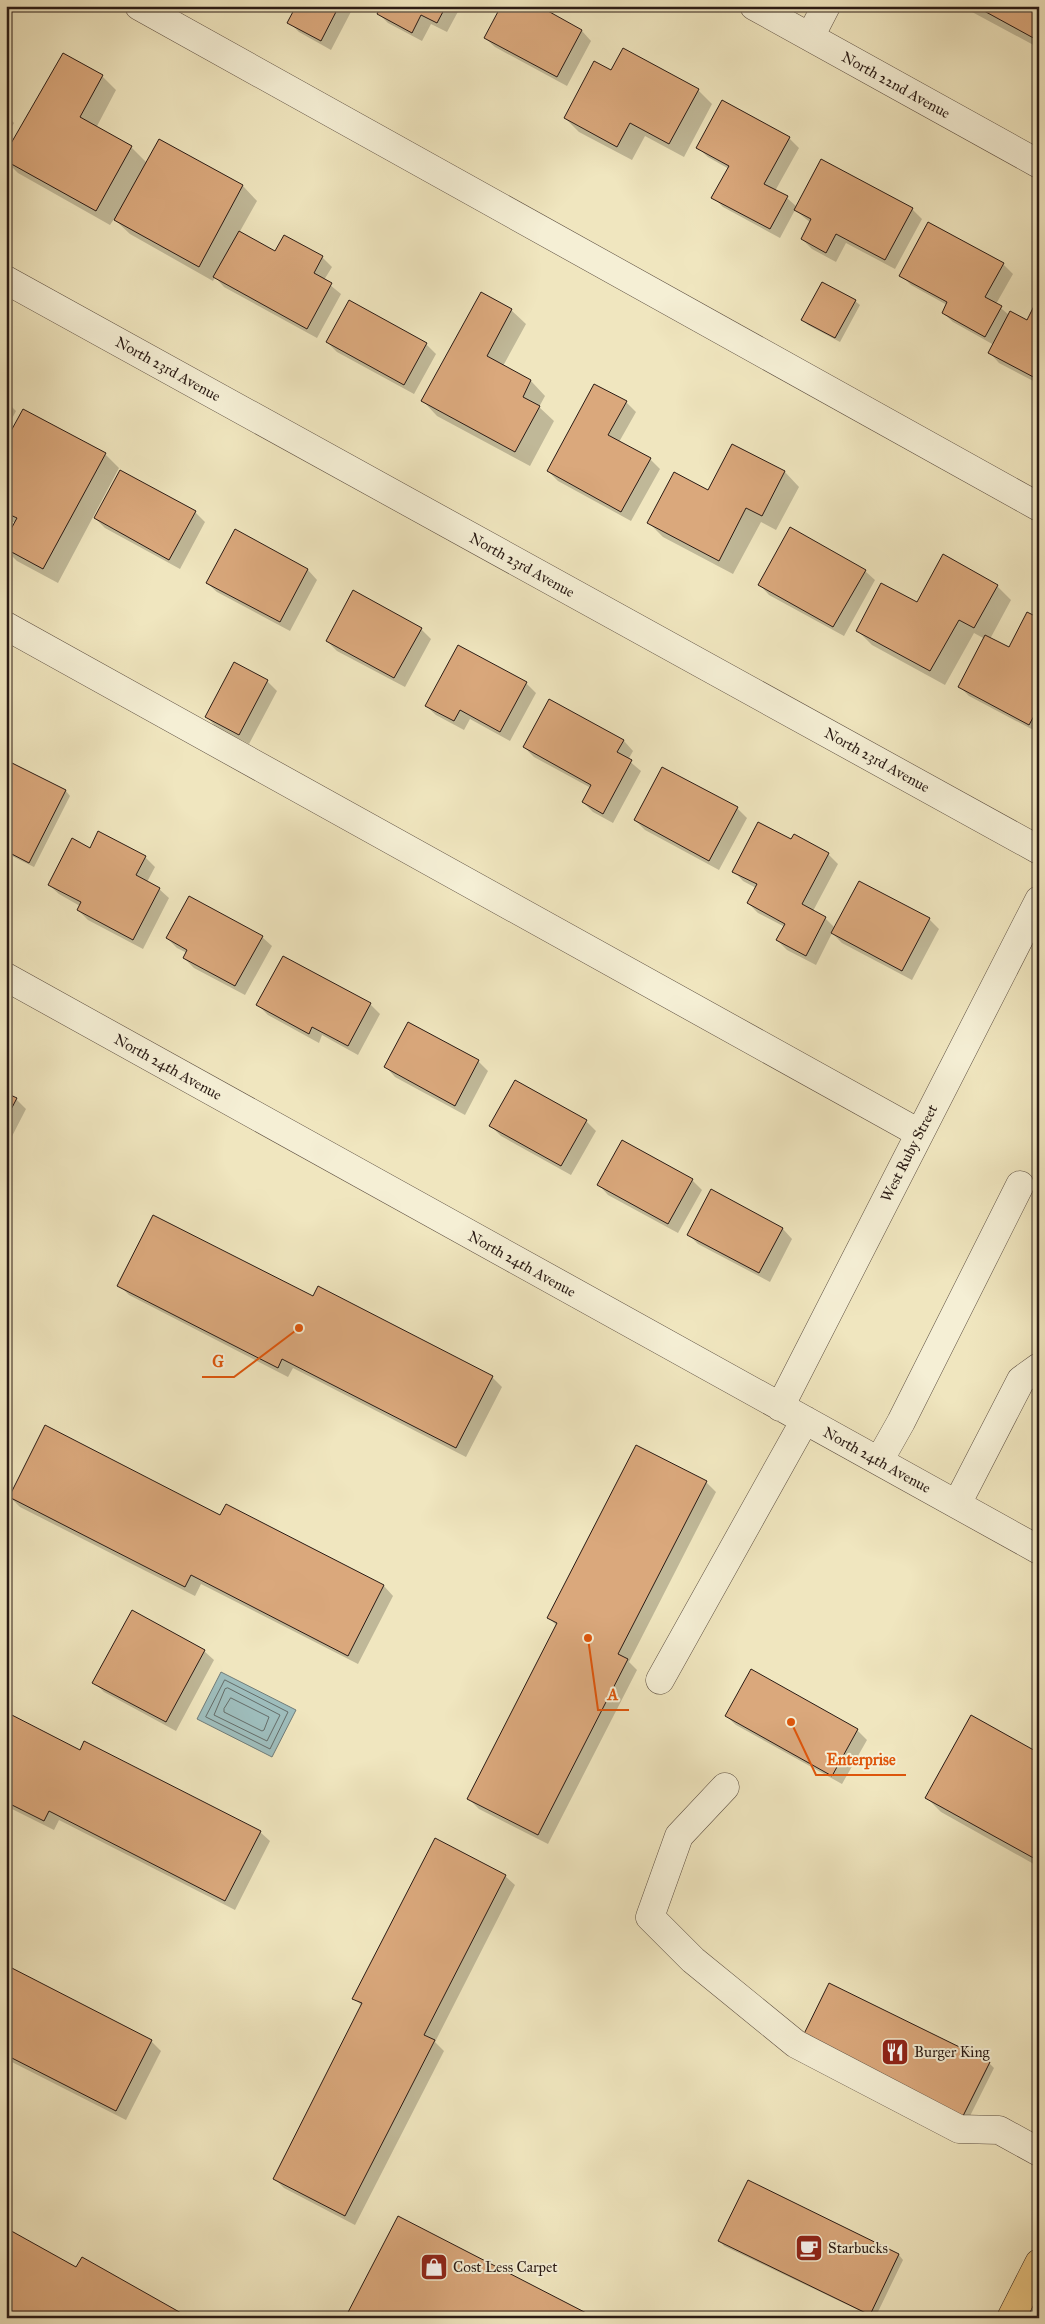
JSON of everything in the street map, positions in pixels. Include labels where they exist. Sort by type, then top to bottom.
[{"type":"main road","points":[[1011,2318],[1039,2263]]},
{"type":"street","points":[[139,6],[1039,507]]},
{"type":"street","name":"North 22nd Avenue","points":[[754,6],[1039,164]]},
{"type":"street","points":[[810,37],[826,6]]},
{"type":"street","name":"North 23rd Avenue","points":[[6,280],[1039,850]]},
{"type":"street","points":[[6,626],[919,1133]]},
{"type":"street","name":"West Ruby Street","points":[[780,1407],[1039,900]]},
{"type":"street","name":"North 24th Avenue","points":[[6,978],[1039,1550]]},
{"type":"street","points":[[878,1461],[900,1422],[1020,1185]]},
{"type":"street","points":[[957,1504],[1021,1380],[1039,1367]]},
{"type":"street","points":[[660,1680],[805,1420]]},
{"type":"street","points":[[725,1786],[679,1836],[650,1917],[693,1960],[796,2044],[959,2129],[999,2130],[1039,2152]]},
{"type":"water","points":[[221,1672],[296,1710],[272,1757],[197,1719]]},
{"type":"building","points":[[296,6],[339,6],[321,41],[287,23]]},
{"type":"building","points":[[381,6],[446,6],[437,23],[421,15],[412,33],[377,14]]},
{"type":"building","points":[[501,6],[539,6],[582,30],[557,77],[484,38]]},
{"type":"building","points":[[975,6],[1039,6],[1039,41]]},
{"type":"building","points":[[623,48],[699,89],[669,144],[630,123],[617,147],[564,118],[594,61],[611,70]]},
{"type":"building","points":[[63,53],[103,75],[80,117],[132,146],[96,211],[6,161],[6,152]]},
{"type":"building","points":[[722,100],[790,137],[764,184],[788,196],[770,229],[711,198],[729,166],[696,148]]},
{"type":"building","points":[[159,139],[243,185],[199,267],[114,220]]},
{"type":"building","points":[[821,159],[913,208],[885,260],[836,234],[826,253],[801,239],[811,219],[794,210]]},
{"type":"building","points":[[928,222],[1004,263],[985,297],[1002,306],[985,337],[942,313],[947,302],[899,276]]},
{"type":"building","points":[[239,231],[275,251],[284,235],[323,256],[314,273],[332,283],[307,329],[213,277]]},
{"type":"building","points":[[822,282],[856,300],[835,338],[801,320]]},
{"type":"building","points":[[481,292],[512,309],[487,356],[531,380],[523,397],[540,406],[515,452],[421,401]]},
{"type":"building","points":[[1039,296],[1039,380],[988,353],[1010,311],[1027,320]]},
{"type":"building","points":[[349,300],[427,343],[404,385],[326,342]]},
{"type":"building","points":[[594,384],[627,401],[608,435],[651,458],[621,512],[547,471]]},
{"type":"building","points":[[23,409],[106,453],[43,569],[6,549],[6,538],[17,518],[6,513],[6,440]]},
{"type":"building","points":[[732,444],[785,471],[762,516],[746,508],[719,561],[647,523],[674,472],[708,490]]},
{"type":"building","points":[[120,470],[196,511],[169,560],[94,518]]},
{"type":"building","points":[[790,527],[866,570],[833,627],[758,585]]},
{"type":"building","points":[[235,529],[308,569],[280,622],[206,583]]},
{"type":"building","points":[[943,554],[998,585],[974,628],[959,620],[930,671],[856,631],[881,583],[917,602]]},
{"type":"building","points":[[353,590],[422,628],[394,678],[326,641]]},
{"type":"building","points":[[1027,612],[1039,618],[1039,707],[1029,725],[958,687],[985,635],[1009,647]]},
{"type":"building","points":[[458,645],[527,682],[500,732],[460,710],[454,721],[425,706]]},
{"type":"building","points":[[234,662],[268,680],[239,735],[205,717]]},
{"type":"building","points":[[549,699],[624,740],[617,752],[632,760],[603,814],[582,802],[591,785],[523,747]]},
{"type":"building","points":[[10,762],[66,790],[29,863],[6,851],[6,770]]},
{"type":"building","points":[[662,767],[738,807],[709,861],[634,820]]},
{"type":"building","points":[[758,822],[791,839],[794,834],[829,853],[802,904],[826,917],[806,956],[776,940],[785,924],[747,903],[757,884],[732,872]]},
{"type":"building","points":[[98,831],[146,856],[136,875],[160,888],[133,940],[77,910],[81,902],[48,885],[72,838],[90,848]]},
{"type":"building","points":[[859,881],[930,918],[902,971],[831,933]]},
{"type":"building","points":[[189,896],[263,936],[235,986],[183,958],[187,950],[166,938]]},
{"type":"building","points":[[283,956],[371,1003],[348,1046],[312,1027],[309,1034],[256,1005]]},
{"type":"building","points":[[408,1022],[479,1060],[455,1106],[384,1067]]},
{"type":"building","points":[[515,1080],[587,1120],[561,1166],[489,1126]]},
{"type":"building","points":[[6,1093],[17,1098],[6,1119]]},
{"type":"building","points":[[622,1140],[693,1179],[668,1224],[597,1185]]},
{"type":"building","points":[[711,1189],[783,1228],[759,1273],[687,1235]]},
{"type":"building","points":[[153,1215],[313,1296],[318,1286],[493,1376],[456,1448],[282,1359],[278,1368],[117,1286]]},
{"type":"building","points":[[45,1425],[220,1515],[226,1504],[384,1585],[348,1656],[191,1575],[185,1587],[9,1497]]},
{"type":"building","points":[[636,1445],[707,1481],[618,1654],[628,1659],[538,1835],[467,1799],[557,1623],[547,1618]]},
{"type":"building","points":[[132,1610],[205,1650],[166,1722],[92,1683]]},
{"type":"building","points":[[751,1669],[858,1729],[832,1776],[725,1716]]},
{"type":"building","points":[[6,1712],[80,1750],[84,1741],[261,1831],[225,1901],[49,1811],[44,1821],[6,1802]]},
{"type":"building","points":[[971,1715],[1039,1753],[1039,1861],[925,1798]]},
{"type":"building","points":[[435,1838],[506,1875],[424,2035],[435,2040],[345,2216],[273,2179],[362,2003],[352,1999]]},
{"type":"building","points":[[6,1965],[152,2040],[116,2111],[6,2055]]},
{"type":"building","name":"Burger King","points":[[829,1983],[990,2062],[961,2120],[800,2042]]},
{"type":"building","name":"Starbucks","points":[[748,2180],[899,2254],[870,2315],[718,2241]]},
{"type":"building","name":"Cost Less Carpet","points":[[398,2216],[596,2318],[345,2318]]},
{"type":"building","points":[[6,2228],[76,2267],[82,2257],[190,2318],[6,2318]]},
{"type":"place","name":"G","points":[[299,1328]]},
{"type":"place","name":"A","points":[[588,1638]]},
{"type":"place","name":"Enterprise","points":[[791,1722]]},
{"type":"place","name":"Burger King","points":[[895,2052]]},
{"type":"place","name":"Starbucks","points":[[809,2248]]},
{"type":"place","name":"Cost Less Carpet","points":[[434,2267]]}]
